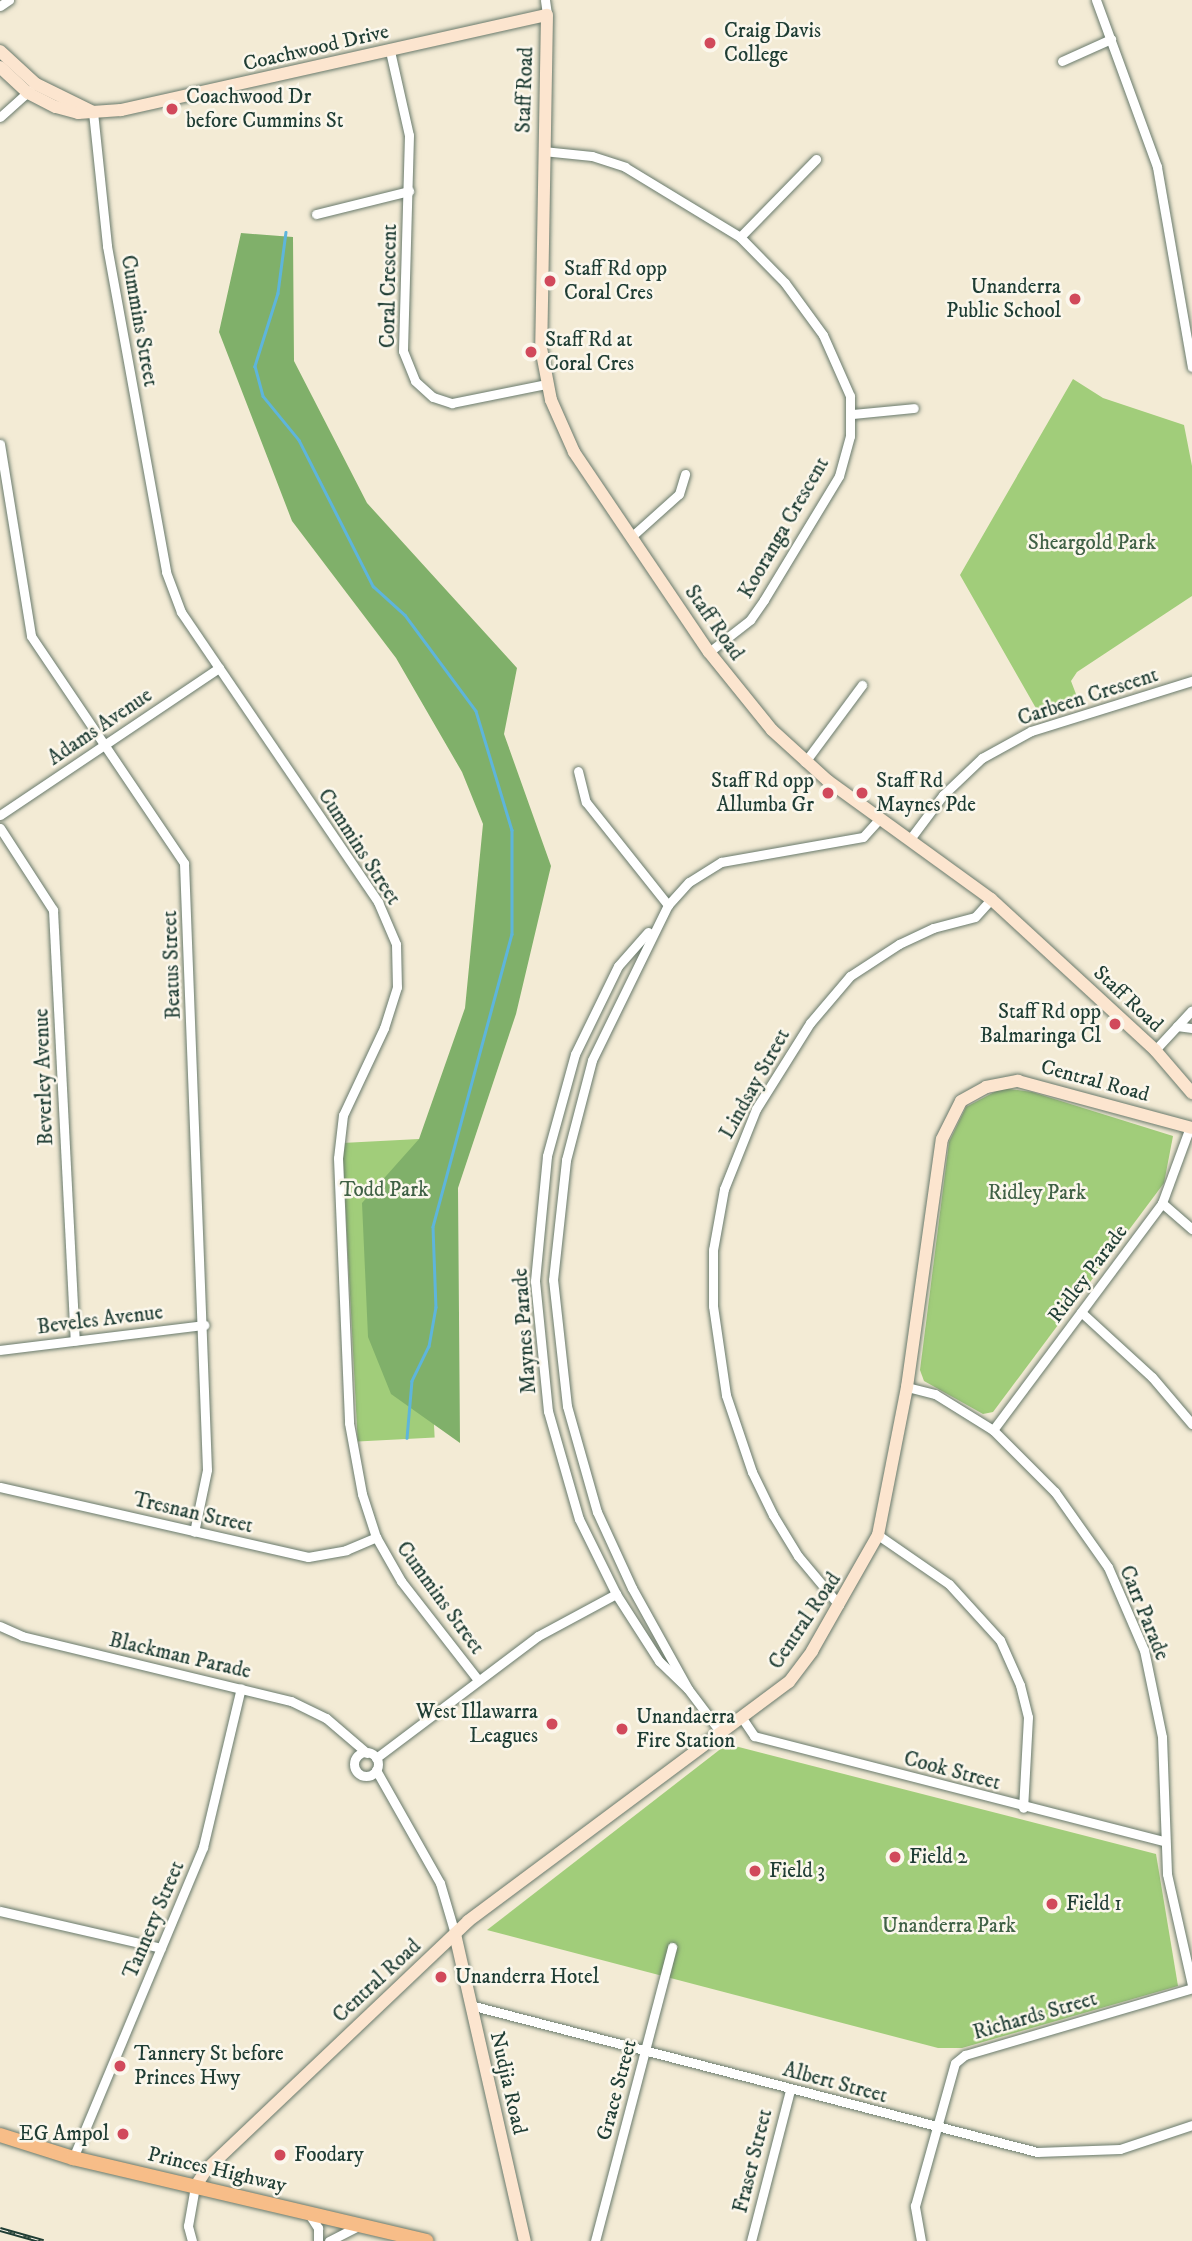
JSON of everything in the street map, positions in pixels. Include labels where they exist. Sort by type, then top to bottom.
[{"type":"main road","name":"Princes Highway","points":[[0,2135],[73,2158],[426,2241]]},
{"type":"street","points":[[0,6],[9,0]]},
{"type":"street","name":"Staff Road","points":[[545,0],[547,16],[539,325],[546,384],[574,452],[709,652],[747,702],[805,762],[991,899],[1155,1050],[1192,1093]]},
{"type":"street","points":[[1096,0],[1157,167],[1192,367]]},
{"type":"street","name":"Coachwood Drive","points":[[0,67],[56,107],[93,112],[162,103],[547,16]]},
{"type":"street","points":[[1062,61],[1111,39]]},
{"type":"street","name":"Coachwood Drive","points":[[0,51],[32,88]]},
{"type":"street","name":"Coral Crescent","points":[[390,51],[409,135],[402,351],[415,381],[433,397],[452,403],[546,384]]},
{"type":"street","points":[[0,117],[32,88]]},
{"type":"street","name":"Cummins Street","points":[[93,112],[107,246],[166,572],[181,612],[378,902],[396,944],[397,987],[384,1028],[342,1115],[338,1158],[349,1423],[376,1537],[401,1581],[478,1680]]},
{"type":"street","name":"Kooranga Crescent","points":[[543,151],[592,156],[625,167],[740,237],[785,283],[823,335],[839,365],[852,415],[839,476],[750,620],[709,652]]},
{"type":"street","points":[[740,237],[816,159]]},
{"type":"street","points":[[316,214],[409,191]]},
{"type":"street","points":[[852,415],[914,408]]},
{"type":"street","name":"Beatus Street","points":[[0,444],[31,636],[184,863],[204,1325],[201,1389],[207,1470],[194,1532]]},
{"type":"street","points":[[631,537],[679,494],[685,474]]},
{"type":"street","name":"Adams Avenue","points":[[0,815],[219,668]]},
{"type":"street","name":"Carbeen Crescent","points":[[910,839],[943,794],[982,758],[1031,731],[1192,681]]},
{"type":"street","points":[[805,762],[862,685]]},
{"type":"street","points":[[578,771],[586,802],[668,905]]},
{"type":"street","name":"Maynes Parade","points":[[688,1689],[659,1661],[616,1594],[579,1519],[548,1411],[535,1280],[547,1156],[575,1054],[618,966],[689,882],[721,862],[863,837],[880,818]]},
{"type":"street","name":"Beverley Avenue","points":[[0,828],[53,910],[75,1340]]},
{"type":"street","name":"Lindsay Street","points":[[839,1605],[798,1556],[773,1515],[752,1472],[726,1395],[713,1306],[713,1250],[724,1189],[756,1109],[810,1023],[844,984],[900,944],[933,928],[975,917],[991,899]]},
{"type":"street","name":"Maynes Parade","points":[[658,920],[592,1060],[566,1160],[553,1280],[567,1406],[597,1512],[632,1588],[688,1689],[722,1734]]},
{"type":"street","points":[[1155,1050],[1192,1010]]},
{"type":"street","points":[[1177,1026],[1192,1028]]},
{"type":"street","name":"Central Road","points":[[195,2187],[206,2170],[455,1934],[789,1682],[839,1605],[878,1535],[907,1387],[942,1139],[961,1101],[986,1087],[1018,1081],[1191,1125]]},
{"type":"street","name":"Ridley Parade","points":[[993,1430],[1162,1203],[1191,1125]]},
{"type":"street","points":[[1162,1203],[1192,1229]]},
{"type":"street","points":[[1081,1312],[1152,1377],[1192,1424]]},
{"type":"street","name":"Beveles Avenue","points":[[0,1350],[204,1325]]},
{"type":"street","name":"Carr Parade","points":[[907,1387],[935,1394],[993,1430],[1055,1492],[1108,1567],[1144,1650],[1162,1737],[1163,1841],[1178,1938],[1192,1987]]},
{"type":"street","name":"Tresnan Street","points":[[0,1487],[308,1557],[346,1550],[376,1537]]},
{"type":"street","points":[[878,1535],[950,1584],[1000,1640],[1020,1685],[1028,1717],[1023,1808]]},
{"type":"street","points":[[455,1934],[440,1883],[373,1773],[376,1758],[538,1636],[616,1594]]},
{"type":"street","name":"Blackman Parade","points":[[0,1626],[22,1636],[291,1701],[327,1718],[376,1758]]},
{"type":"street","name":"Tannery Street","points":[[73,2158],[203,1847],[241,1688]]},
{"type":"street","name":"Cook Street","points":[[742,1718],[754,1735],[1023,1808],[1163,1841]]},
{"type":"street","name":"Blackman Parade","points":[[345,1735],[357,1758],[356,1770],[373,1773]]},
{"type":"street","points":[[357,1758],[367,1753]]},
{"type":"street","points":[[0,1911],[161,1948]]},
{"type":"street","name":"Nudjia Road","points":[[455,1934],[525,2241]]},
{"type":"street","name":"Grace Street","points":[[595,2241],[672,1947]]},
{"type":"street","name":"Richards Street","points":[[921,2241],[915,2206],[955,2063],[965,2055],[1192,1987]]},
{"type":"street","name":"Albert Street","points":[[470,2005],[936,2128],[1037,2152],[1077,2154],[1143,2144],[1192,2125]]},
{"type":"street","name":"Fraser Street","points":[[751,2241],[790,2090]]},
{"type":"street","points":[[191,2241],[188,2226],[195,2187]]},
{"type":"street","points":[[309,2214],[318,2228],[318,2241]]},
{"type":"street","points":[[329,2241],[360,2226]]},
{"type":"green space","points":[[241,233],[293,237],[294,361],[367,503],[517,668],[504,734],[551,866],[516,1014],[458,1188],[460,1443],[391,1394],[368,1337],[362,1203],[419,1139],[465,1008],[483,824],[462,772],[396,658],[292,521],[219,332]]},
{"type":"green space","name":"Sheargold Park","points":[[1073,379],[1103,398],[1184,425],[1192,466],[1192,596],[1077,672],[1071,681],[1079,702],[1041,717],[960,575]]},
{"type":"green space","name":"Ridley Park","points":[[1002,1088],[1032,1092],[1173,1136],[1164,1183],[993,1412],[983,1414],[924,1381],[920,1370],[949,1142],[966,1107]]},
{"type":"green space","name":"Todd Park","points":[[419,1139],[435,1438],[358,1442],[342,1143]]},
{"type":"green space","name":"Unanderra Park","points":[[727,1744],[1156,1854],[1178,1986],[962,2048],[938,2048],[487,1930]]},
{"type":"waterway","points":[[286,232],[278,293],[255,366],[263,396],[299,440],[373,586],[405,615],[476,711],[512,830],[512,934],[433,1227],[436,1307],[429,1346],[412,1381],[407,1438]]},
{"type":"railway","points":[[0,2229],[43,2241]]},
{"type":"place","name":"Craig Davis College","points":[[710,43]]},
{"type":"place","name":"Coachwood Dr before Cummins St","points":[[172,109]]},
{"type":"place","name":"Staff Rd opp Coral Cres","points":[[550,281]]},
{"type":"place","name":"Unanderra Public School","points":[[1075,299]]},
{"type":"place","name":"Staff Rd at Coral Cres","points":[[531,352]]},
{"type":"place","name":"Staff Rd opp Allumba Gr","points":[[828,793]]},
{"type":"place","name":"Staff Rd Maynes Pde","points":[[862,793]]},
{"type":"place","name":"Staff Rd opp Balmaringa Cl","points":[[1115,1024]]},
{"type":"place","name":"West Illawarra Leagues","points":[[552,1724]]},
{"type":"place","name":"Unandaerra Fire Station","points":[[622,1729]]},
{"type":"place","name":"Field 2","points":[[895,1857]]},
{"type":"place","name":"Field 3","points":[[755,1871]]},
{"type":"place","name":"Field 1","points":[[1052,1904]]},
{"type":"place","name":"Unanderra Hotel","points":[[441,1977]]},
{"type":"place","name":"Tannery St before Princes Hwy","points":[[120,2066]]},
{"type":"place","name":"EG Ampol","points":[[123,2134]]},
{"type":"place","name":"Foodary","points":[[280,2155]]}]
